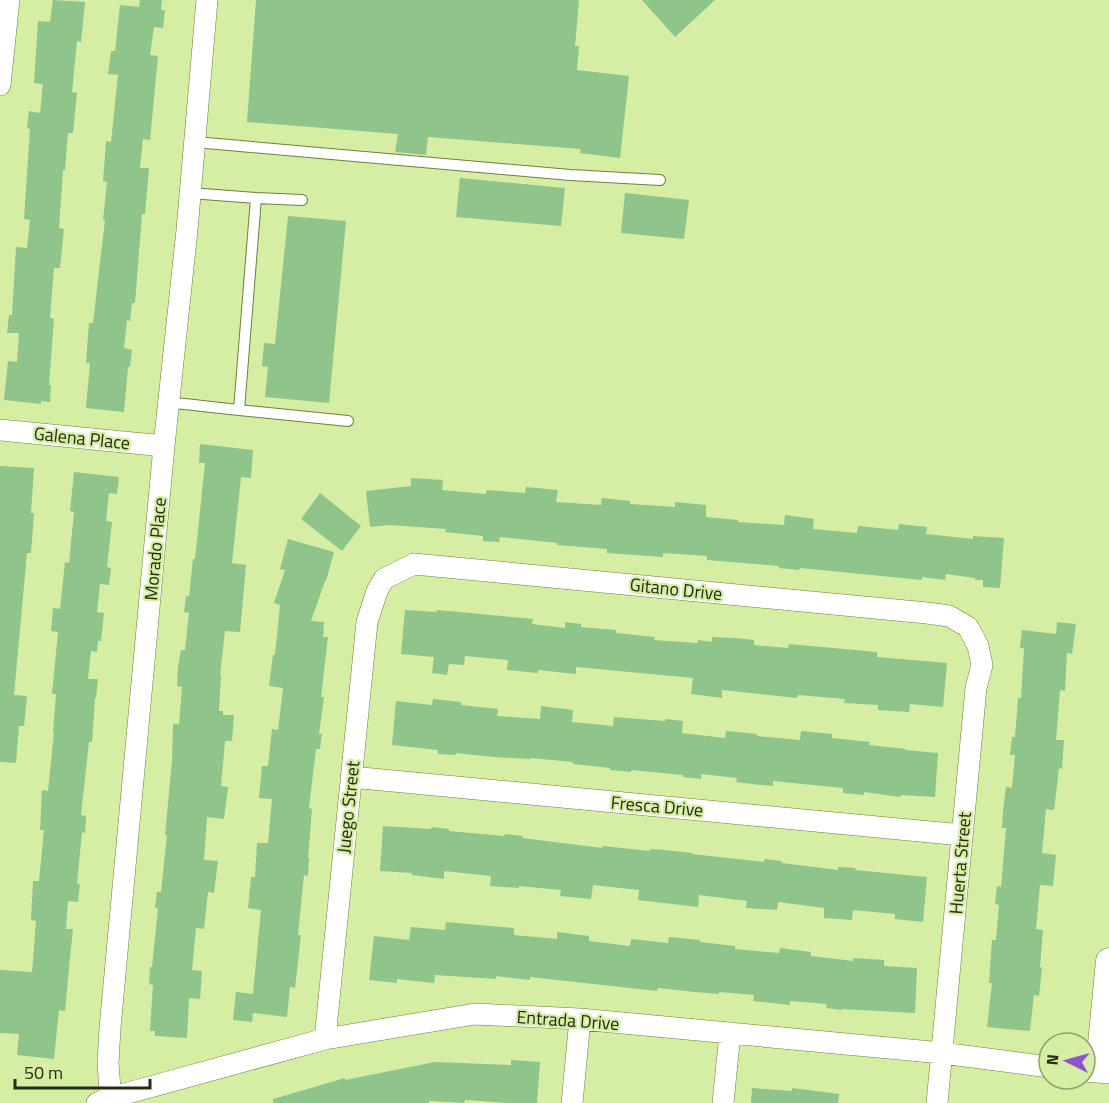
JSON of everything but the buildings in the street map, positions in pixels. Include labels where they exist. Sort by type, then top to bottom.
[{"type":"street","points":[[0,85],[9,0]]},
{"type":"street","name":"Morado Place","points":[[106,1101],[110,1028],[207,0]]},
{"type":"street","name":"Galena Place","points":[[0,430],[164,446]]},
{"type":"street","name":"Gitano Drive","points":[[384,579],[414,564],[927,613],[949,616],[968,627]]},
{"type":"street","name":"Juego Street","points":[[325,1039],[367,622],[377,591],[384,579]]},
{"type":"street","name":"Huerta Street","points":[[937,1103],[976,688],[982,665],[978,646],[968,627]]},
{"type":"street","name":"Fresca Drive","points":[[351,777],[962,835]]},
{"type":"street","points":[[1109,961],[1101,1044],[1109,1071]]},
{"type":"street","name":"Entrada Drive","points":[[106,1101],[325,1039],[475,1014],[580,1019],[942,1053],[1037,1065]]},
{"type":"street","points":[[572,1103],[580,1019]]},
{"type":"street","points":[[723,1103],[730,1033]]},
{"type":"lane","points":[[195,142],[570,175],[660,180]]},
{"type":"lane","points":[[190,193],[302,200]]},
{"type":"lane","points":[[239,410],[255,198]]},
{"type":"lane","points":[[169,403],[348,421]]}]
